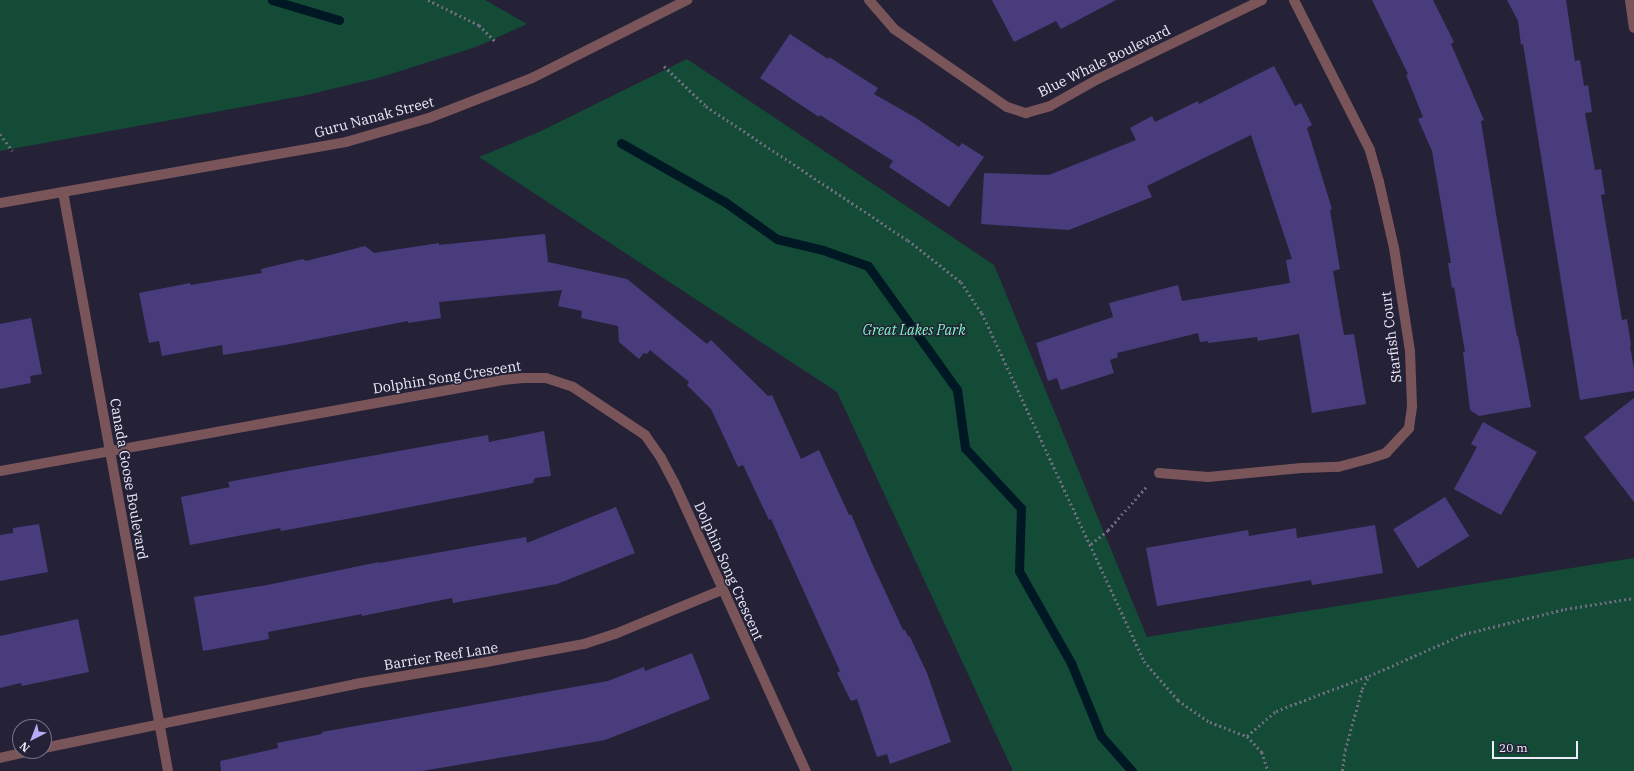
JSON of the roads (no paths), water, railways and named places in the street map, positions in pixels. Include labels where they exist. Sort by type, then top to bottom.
[{"type":"street","name":"Guru Nanak Street","points":[[0,204],[346,142],[429,118],[532,78],[687,0]]},
{"type":"street","name":"Blue Whale Boulevard","points":[[869,0],[894,29],[1007,107],[1026,112],[1050,106],[1098,79],[1262,0]]},
{"type":"street","name":"Starfish Court","points":[[1159,473],[1208,477],[1302,468],[1338,467],[1386,453],[1410,428],[1412,406],[1410,351],[1394,248],[1379,182],[1370,150],[1294,0]]},
{"type":"street","points":[[1630,0],[1634,28]]},
{"type":"street","name":"Canada Goose Boulevard","points":[[63,192],[158,724],[168,771]]},
{"type":"street","name":"Dolphin Song Crescent","points":[[0,471],[109,450],[503,380],[546,378],[573,387],[645,435],[661,458],[674,482],[722,590],[806,771]]},
{"type":"street","name":"Barrier Reef Lane","points":[[52,746],[355,684],[489,662],[584,644],[615,634],[722,590]]},
{"type":"street","points":[[0,758],[12,755]]},
{"type":"waterway","points":[[272,0],[339,20]]},
{"type":"waterway","points":[[621,143],[725,202],[777,239],[823,250],[868,266],[957,390],[965,448],[1021,508],[1019,571],[1071,663],[1101,736],[1132,771]]},
{"type":"park label","name":"Great Lakes Park","points":[[914,330]]}]
